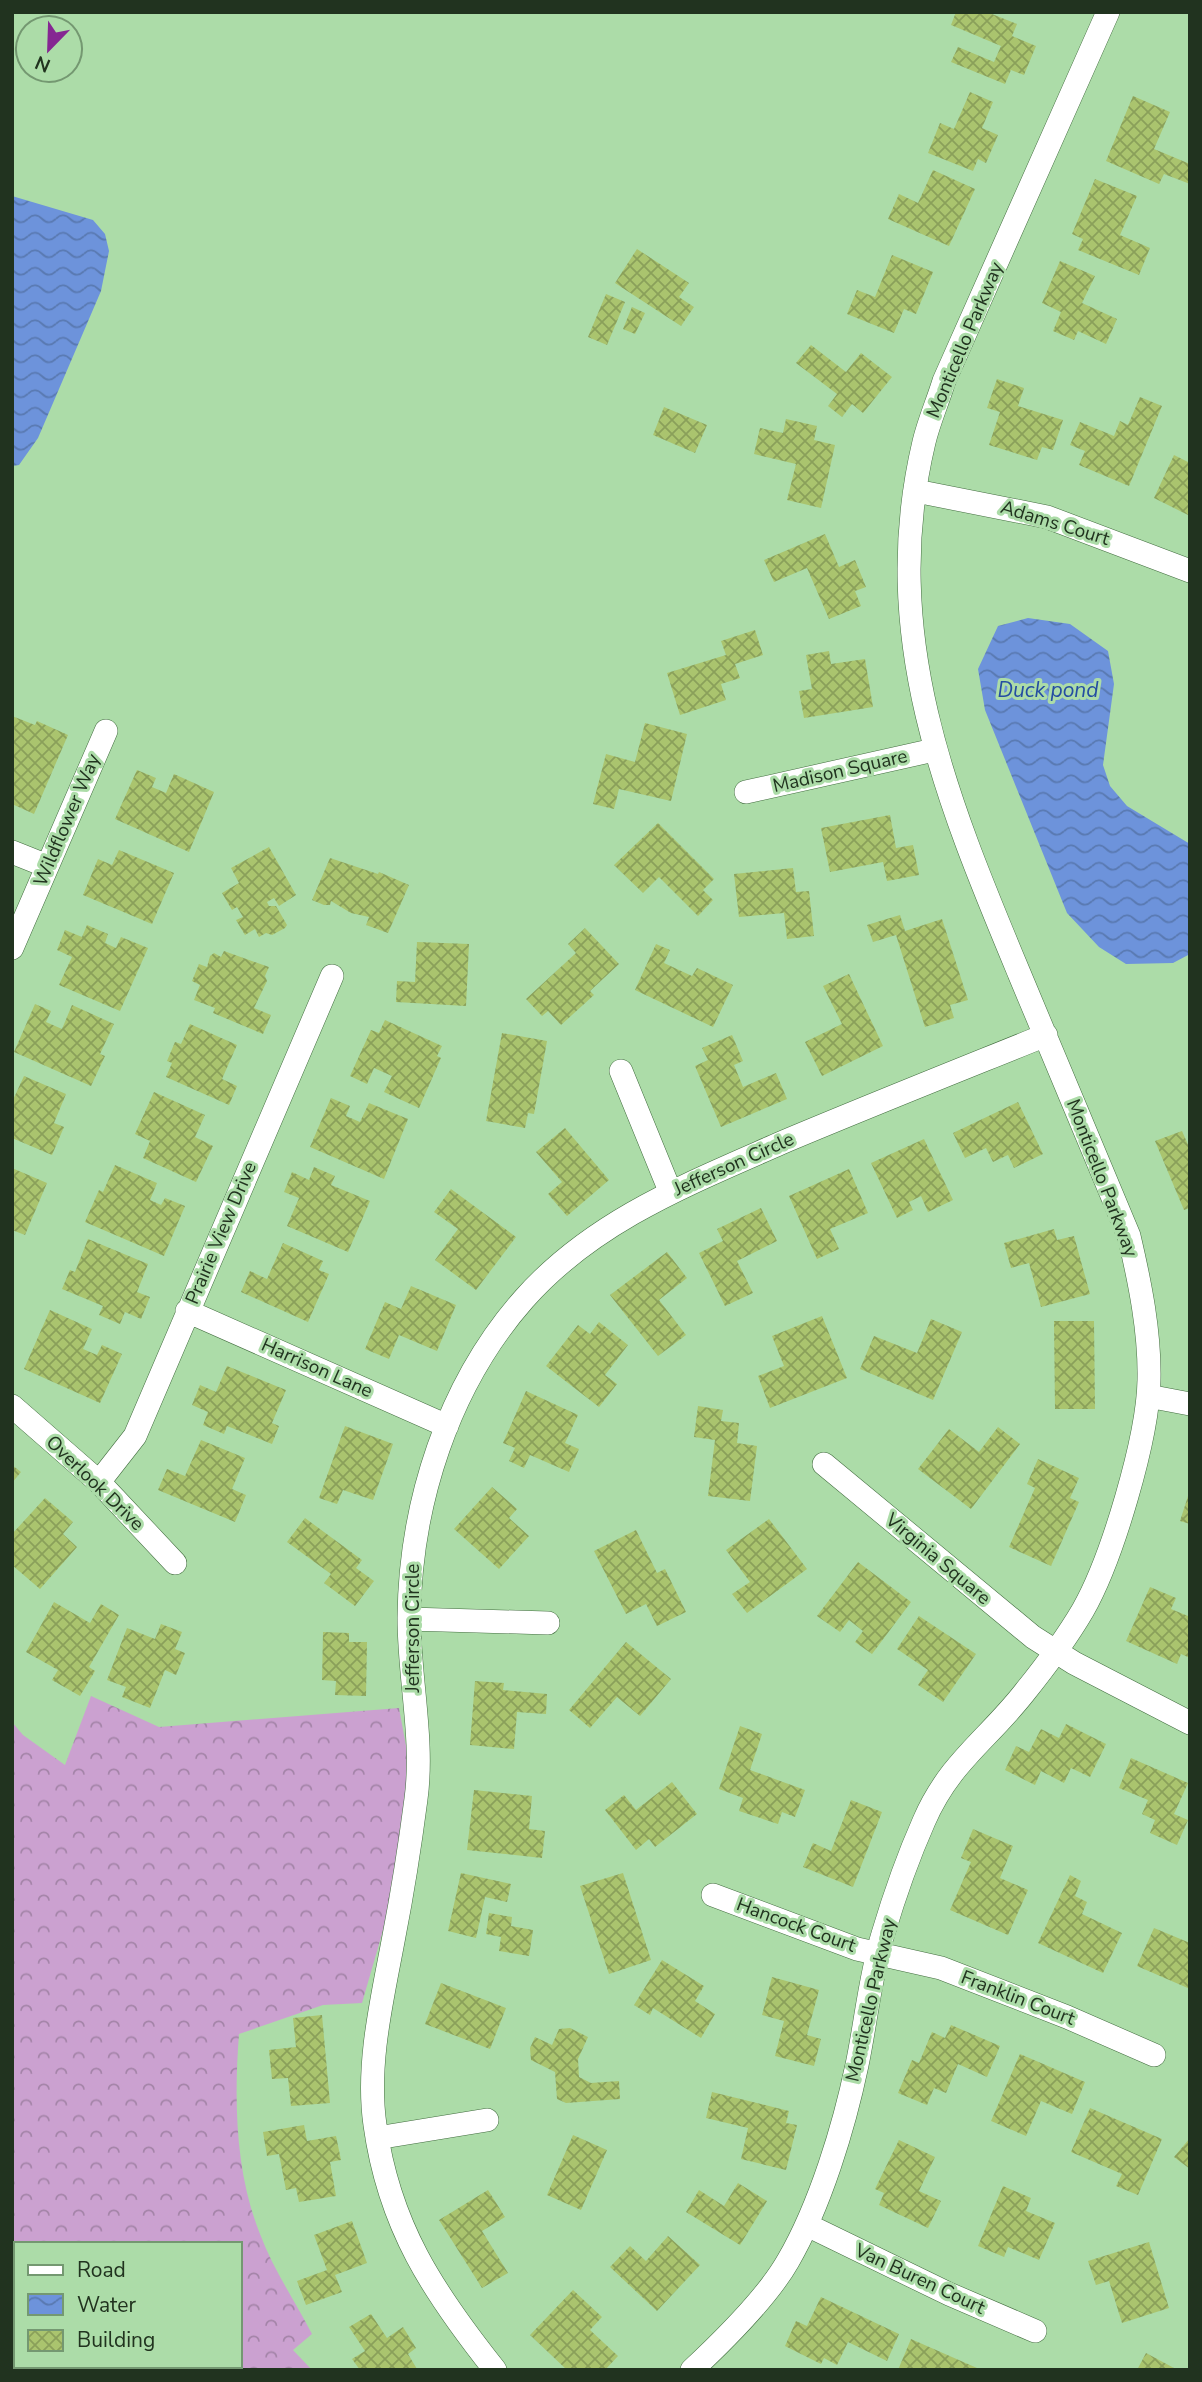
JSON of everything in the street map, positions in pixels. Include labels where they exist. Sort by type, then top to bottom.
[{"type":"street","name":"Monticello Parkway","points":[[692,2370],[724,2340],[786,2264],[807,2225],[821,2188],[857,2068],[878,1954],[923,1824],[939,1788],[959,1762],[1022,1696],[1084,1609],[1124,1502],[1148,1396],[1149,1377],[1141,1284],[1129,1236],[970,856],[934,750],[922,703],[912,631],[910,562],[916,491],[925,441],[944,381],[1108,12]]},
{"type":"street","name":"Adams Court","points":[[916,491],[1047,517],[1190,571]]},
{"type":"street","name":"Wildflower Way","points":[[12,948],[106,731]]},
{"type":"street","name":"Madison Square","points":[[747,792],[934,750]]},
{"type":"street","points":[[12,852],[47,866]]},
{"type":"street","name":"Prairie View Drive","points":[[99,1482],[135,1436],[332,976]]},
{"type":"street","name":"Jefferson Circle","points":[[495,2370],[426,2277],[403,2234],[377,2138],[374,2071],[382,1999],[408,1867],[418,1781],[409,1619],[412,1555],[420,1515],[447,1426],[471,1372],[525,1297],[554,1268],[594,1237],[670,1191],[858,1110],[1046,1035]]},
{"type":"street","points":[[621,1071],[670,1191]]},
{"type":"street","name":"Harrison Lane","points":[[187,1311],[447,1426]]},
{"type":"street","points":[[1148,1396],[1190,1405]]},
{"type":"street","name":"Overlook Drive","points":[[12,1406],[99,1482],[175,1563]]},
{"type":"street","name":"Virginia Square","points":[[824,1464],[1033,1637],[1055,1652],[1190,1723]]},
{"type":"street","points":[[409,1619],[548,1623]]},
{"type":"street","name":"Hancock Court","points":[[713,1895],[878,1954]]},
{"type":"street","name":"Franklin Court","points":[[878,1954],[940,1968],[1154,2055]]},
{"type":"street","points":[[377,2138],[487,2120]]},
{"type":"street","name":"Van Buren Court","points":[[807,2225],[948,2294],[1035,2331]]},
{"type":"green space","points":[[91,1696],[159,1727],[399,1708],[411,1773],[386,1920],[362,2003],[323,2005],[239,2034],[238,2135],[245,2186],[265,2247],[312,2334],[293,2350],[312,2370],[12,2370],[12,1722],[23,1735],[65,1765]]},
{"type":"water","points":[[12,196],[93,220],[105,234],[109,251],[101,291],[38,438],[19,465],[12,466]]},
{"type":"water","name":"Duck pond","points":[[1028,618],[1070,624],[1108,651],[1114,684],[1103,765],[1110,786],[1127,806],[1190,844],[1190,954],[1173,963],[1126,964],[1099,947],[1067,913],[985,710],[978,669],[998,626]]},
{"type":"building","points":[[956,12],[987,12],[1017,24],[1012,36],[1036,46],[1024,75],[1011,70],[1005,84],[951,62],[958,47],[994,62],[1001,46],[951,25]]},
{"type":"building","points":[[970,92],[993,102],[982,128],[998,135],[986,163],[978,159],[973,171],[928,153],[940,123],[954,129]]},
{"type":"building","points":[[1133,96],[1170,112],[1154,149],[1190,164],[1190,184],[1164,174],[1159,184],[1106,161]]},
{"type":"building","points":[[933,170],[975,189],[949,246],[888,219],[899,194],[918,203]]},
{"type":"building","points":[[1095,179],[1137,196],[1120,235],[1150,248],[1139,275],[1078,250],[1083,239],[1072,234]]},
{"type":"building","points":[[637,249],[689,283],[679,297],[694,307],[681,326],[615,283]]},
{"type":"building","points":[[892,255],[933,272],[916,314],[904,309],[894,333],[847,314],[857,290],[875,297]]},
{"type":"building","points":[[1060,261],[1095,276],[1082,303],[1117,319],[1106,344],[1078,331],[1074,340],[1053,331],[1061,312],[1042,303]]},
{"type":"building","points":[[606,294],[625,302],[607,345],[588,337]]},
{"type":"building","points":[[632,307],[645,313],[635,334],[623,329]]},
{"type":"building","points":[[811,345],[846,372],[861,353],[892,377],[863,413],[852,404],[842,417],[828,406],[837,394],[796,363]]},
{"type":"building","points":[[997,379],[1024,388],[1018,406],[1063,420],[1053,450],[1042,447],[1037,460],[989,445],[1000,412],[987,408]]},
{"type":"building","points":[[1140,397],[1162,406],[1129,486],[1079,465],[1085,451],[1070,445],[1080,422],[1114,436],[1120,421],[1128,425]]},
{"type":"building","points":[[664,407],[707,425],[695,453],[653,435]]},
{"type":"building","points":[[786,419],[817,426],[814,440],[835,445],[821,508],[787,500],[796,464],[754,454],[760,428],[783,433]]},
{"type":"building","points":[[1174,455],[1190,463],[1190,516],[1154,498]]},
{"type":"building","points":[[825,534],[839,567],[855,560],[866,587],[855,591],[861,606],[829,619],[807,568],[774,582],[764,560]]},
{"type":"building","points":[[755,630],[763,655],[735,664],[740,678],[721,684],[726,700],[680,715],[667,673],[726,655],[721,641]]},
{"type":"building","points":[[829,651],[831,664],[865,659],[873,707],[804,718],[799,691],[812,689],[806,655]]},
{"type":"building","points":[[12,716],[35,725],[37,721],[68,735],[34,814],[12,804]]},
{"type":"building","points":[[645,723],[687,734],[671,801],[619,789],[614,809],[593,804],[606,754],[635,762]]},
{"type":"building","points":[[137,770],[156,778],[152,787],[166,793],[174,774],[214,792],[189,852],[115,819]]},
{"type":"building","points":[[890,815],[896,848],[913,845],[919,875],[887,881],[883,862],[830,872],[821,828]]},
{"type":"building","points":[[658,823],[714,879],[703,890],[713,900],[698,916],[659,877],[643,893],[614,865]]},
{"type":"building","points":[[269,847],[296,895],[279,906],[274,898],[267,902],[269,906],[276,906],[287,925],[285,928],[272,935],[266,933],[259,937],[255,929],[245,935],[236,920],[243,917],[237,907],[232,910],[222,893],[239,883],[231,868]]},
{"type":"building","points":[[119,850],[174,873],[152,924],[83,895],[98,859],[112,865]]},
{"type":"building","points":[[330,858],[378,874],[379,872],[409,885],[388,933],[366,925],[369,917],[351,913],[331,901],[330,905],[324,905],[312,900]]},
{"type":"building","points":[[793,868],[796,892],[809,891],[814,936],[787,939],[784,913],[739,917],[734,874]]},
{"type":"building","points":[[900,915],[905,931],[942,919],[968,1000],[950,1005],[954,1018],[925,1027],[896,935],[873,942],[867,925]]},
{"type":"building","points":[[87,925],[108,934],[105,943],[116,948],[121,937],[148,948],[120,1011],[59,985],[72,957],[57,950],[65,930],[82,937]]},
{"type":"building","points":[[585,928],[619,964],[590,991],[594,995],[561,1025],[548,1011],[542,1016],[526,999],[576,953],[568,944]]},
{"type":"building","points":[[417,942],[469,944],[466,1006],[396,1002],[397,981],[415,982]]},
{"type":"building","points":[[656,944],[670,950],[664,963],[692,976],[697,968],[733,985],[713,1027],[635,990]]},
{"type":"building","points":[[224,951],[269,967],[265,976],[267,981],[254,1008],[271,1015],[263,1034],[213,1013],[215,1008],[194,1000],[200,985],[192,981],[199,964],[207,967],[210,956],[214,953],[221,957]]},
{"type":"building","points":[[849,974],[883,1046],[822,1076],[805,1042],[842,1024],[823,986]]},
{"type":"building","points":[[35,1004],[51,1011],[46,1022],[62,1029],[72,1005],[114,1024],[100,1054],[105,1056],[91,1086],[14,1052]]},
{"type":"building","points":[[385,1020],[442,1046],[437,1056],[441,1058],[419,1108],[384,1092],[392,1076],[374,1068],[367,1084],[350,1076],[371,1030],[379,1033]]},
{"type":"building","points":[[190,1024],[237,1045],[222,1079],[237,1086],[229,1105],[166,1077],[172,1063],[167,1061],[175,1042],[181,1044]]},
{"type":"building","points":[[502,1033],[547,1041],[534,1114],[528,1113],[525,1128],[486,1121]]},
{"type":"building","points":[[732,1035],[743,1061],[734,1065],[743,1087],[776,1073],[787,1099],[721,1127],[695,1066],[708,1060],[702,1048]]},
{"type":"building","points":[[24,1076],[66,1094],[54,1123],[64,1127],[52,1155],[12,1138],[12,1102]]},
{"type":"building","points":[[154,1092],[205,1115],[195,1137],[213,1146],[196,1182],[143,1158],[150,1141],[135,1134]]},
{"type":"building","points":[[331,1098],[350,1106],[346,1116],[360,1122],[369,1103],[408,1119],[384,1179],[310,1147]]},
{"type":"building","points":[[1018,1102],[1043,1154],[1014,1168],[1008,1155],[993,1162],[986,1148],[965,1158],[953,1133]]},
{"type":"building","points":[[565,1128],[609,1180],[567,1216],[548,1194],[562,1182],[536,1152]]},
{"type":"building","points":[[1182,1131],[1190,1149],[1190,1208],[1184,1210],[1155,1141]]},
{"type":"building","points":[[924,1139],[953,1200],[928,1212],[921,1196],[909,1202],[913,1210],[897,1218],[871,1163]]},
{"type":"building","points":[[115,1165],[157,1183],[150,1200],[161,1205],[165,1198],[185,1206],[164,1256],[85,1222],[99,1190],[103,1192]]},
{"type":"building","points":[[314,1167],[335,1176],[331,1185],[370,1201],[348,1252],[287,1226],[299,1198],[284,1192],[292,1172],[309,1180]]},
{"type":"building","points":[[12,1168],[47,1183],[25,1235],[12,1230]]},
{"type":"building","points":[[849,1169],[868,1213],[830,1229],[839,1249],[817,1259],[789,1196]]},
{"type":"building","points":[[451,1189],[516,1237],[476,1290],[435,1260],[458,1229],[434,1212]]},
{"type":"building","points":[[761,1208],[777,1241],[737,1261],[753,1293],[725,1306],[699,1253],[723,1241],[717,1229]]},
{"type":"building","points":[[1054,1229],[1057,1240],[1074,1236],[1090,1294],[1041,1307],[1029,1263],[1011,1268],[1004,1243]]},
{"type":"building","points":[[88,1239],[148,1264],[137,1292],[150,1297],[141,1319],[125,1312],[120,1324],[99,1315],[103,1306],[62,1289],[70,1270],[75,1272]]},
{"type":"building","points":[[283,1243],[323,1261],[319,1270],[329,1274],[308,1322],[241,1292],[250,1271],[267,1279]]},
{"type":"building","points":[[667,1252],[687,1278],[659,1300],[686,1335],[658,1356],[610,1295]]},
{"type":"building","points":[[411,1286],[456,1305],[437,1351],[399,1335],[389,1359],[365,1349],[385,1302],[401,1309]]},
{"type":"building","points":[[50,1310],[92,1329],[83,1349],[97,1355],[102,1345],[122,1354],[100,1403],[24,1369]]},
{"type":"building","points":[[822,1316],[847,1378],[770,1408],[758,1376],[784,1366],[772,1336]]},
{"type":"building","points":[[931,1319],[962,1332],[933,1400],[860,1369],[874,1336],[917,1353]]},
{"type":"building","points":[[1054,1321],[1094,1321],[1095,1409],[1055,1409]]},
{"type":"building","points":[[599,1322],[628,1345],[605,1375],[617,1384],[599,1407],[546,1366],[578,1325],[590,1334]]},
{"type":"building","points":[[227,1366],[286,1390],[272,1423],[279,1426],[272,1444],[227,1426],[224,1434],[203,1425],[208,1412],[192,1405],[200,1385],[216,1392]]},
{"type":"building","points":[[526,1391],[578,1415],[565,1443],[579,1449],[569,1472],[530,1455],[524,1468],[509,1461],[515,1448],[503,1443]]},
{"type":"building","points":[[698,1406],[723,1410],[721,1421],[739,1423],[737,1443],[757,1446],[750,1501],[708,1496],[715,1440],[694,1437]]},
{"type":"building","points":[[345,1426],[393,1444],[373,1500],[343,1490],[337,1504],[319,1498]]},
{"type":"building","points":[[998,1427],[1020,1444],[971,1509],[918,1469],[949,1429],[979,1452]]},
{"type":"building","points":[[201,1440],[245,1458],[232,1489],[246,1495],[235,1522],[158,1490],[167,1469],[185,1476]]},
{"type":"building","points":[[1038,1459],[1079,1478],[1070,1498],[1079,1502],[1051,1566],[1009,1547],[1035,1488],[1027,1484]]},
{"type":"building","points":[[12,1465],[21,1472],[12,1483]]},
{"type":"building","points":[[492,1487],[517,1509],[509,1518],[529,1536],[499,1569],[454,1529]]},
{"type":"building","points":[[1190,1490],[1190,1524],[1180,1521]]},
{"type":"building","points":[[45,1498],[73,1522],[63,1534],[77,1547],[40,1589],[12,1565],[12,1534]]},
{"type":"building","points":[[305,1518],[362,1560],[356,1568],[374,1581],[355,1606],[324,1583],[331,1574],[287,1542]]},
{"type":"building","points":[[769,1519],[807,1569],[747,1613],[732,1594],[750,1582],[726,1550]]},
{"type":"building","points":[[636,1530],[657,1573],[665,1569],[686,1612],[657,1626],[646,1604],[626,1614],[594,1551]]},
{"type":"building","points":[[858,1562],[911,1602],[872,1654],[855,1642],[863,1631],[849,1620],[840,1632],[817,1616]]},
{"type":"building","points":[[1150,1587],[1176,1598],[1171,1609],[1188,1616],[1190,1611],[1190,1658],[1181,1654],[1177,1664],[1126,1641]]},
{"type":"building","points":[[54,1602],[90,1623],[101,1604],[119,1615],[89,1667],[95,1671],[80,1696],[52,1680],[58,1670],[26,1652]]},
{"type":"building","points":[[919,1616],[976,1654],[943,1702],[918,1685],[928,1670],[897,1649]]},
{"type":"building","points":[[161,1624],[182,1632],[175,1649],[185,1653],[176,1675],[165,1670],[150,1708],[122,1697],[126,1687],[107,1680],[127,1628],[155,1639]]},
{"type":"building","points":[[323,1632],[349,1633],[349,1642],[367,1642],[366,1696],[335,1695],[336,1681],[322,1680]]},
{"type":"building","points":[[626,1642],[671,1679],[640,1716],[617,1697],[590,1728],[569,1710]]},
{"type":"building","points":[[475,1681],[504,1683],[503,1690],[547,1694],[546,1714],[517,1712],[514,1749],[470,1745]]},
{"type":"building","points":[[1066,1724],[1106,1744],[1090,1777],[1071,1768],[1064,1783],[1041,1771],[1035,1785],[1005,1770],[1016,1746],[1029,1752],[1041,1729],[1059,1738]]},
{"type":"building","points":[[740,1726],[762,1734],[750,1770],[805,1790],[795,1817],[782,1812],[778,1824],[739,1811],[743,1798],[719,1789]]},
{"type":"building","points":[[1131,1758],[1188,1783],[1174,1814],[1188,1820],[1177,1845],[1150,1833],[1155,1820],[1142,1814],[1148,1800],[1119,1788]]},
{"type":"building","points":[[672,1782],[697,1814],[655,1847],[649,1839],[636,1850],[605,1810],[624,1795],[636,1810]]},
{"type":"building","points":[[474,1790],[532,1796],[529,1829],[545,1831],[542,1858],[467,1850]]},
{"type":"building","points":[[851,1800],[882,1812],[853,1887],[803,1867],[813,1843],[831,1851]]},
{"type":"building","points":[[973,1829],[1013,1846],[1000,1878],[1028,1890],[1008,1935],[950,1910],[971,1862],[961,1858]]},
{"type":"building","points":[[461,1873],[511,1884],[507,1902],[485,1897],[476,1938],[448,1931]]},
{"type":"building","points":[[623,1873],[651,1960],[609,1974],[580,1886]]},
{"type":"building","points":[[1070,1875],[1081,1881],[1075,1896],[1087,1902],[1082,1914],[1122,1933],[1103,1973],[1038,1943]]},
{"type":"building","points":[[489,1913],[512,1917],[511,1926],[533,1930],[529,1956],[499,1951],[501,1937],[486,1934]]},
{"type":"building","points":[[1154,1928],[1190,1943],[1190,1989],[1137,1966]]},
{"type":"building","points":[[662,1960],[704,1986],[695,2001],[715,2014],[701,2038],[653,2008],[650,2015],[634,2005]]},
{"type":"building","points":[[772,1977],[819,1990],[807,2035],[821,2039],[814,2066],[775,2056],[784,2021],[762,2015]]},
{"type":"building","points":[[441,1983],[506,2008],[490,2049],[425,2024]]},
{"type":"building","points":[[322,2015],[330,2103],[291,2106],[288,2078],[272,2079],[269,2050],[296,2047],[293,2018]]},
{"type":"building","points":[[951,2025],[1000,2046],[987,2077],[958,2064],[946,2093],[934,2088],[927,2105],[898,2093],[912,2060],[919,2063],[932,2032],[945,2038]]},
{"type":"building","points":[[570,2028],[588,2037],[578,2059],[579,2077],[591,2083],[619,2081],[620,2099],[566,2103],[557,2099],[555,2072],[531,2060],[530,2048],[535,2037],[552,2045],[559,2029]]},
{"type":"building","points":[[1020,2054],[1085,2082],[1072,2114],[1041,2101],[1026,2136],[991,2121]]},
{"type":"building","points":[[712,2092],[789,2111],[786,2123],[797,2125],[786,2170],[741,2159],[748,2128],[706,2118]]},
{"type":"building","points":[[1090,2108],[1162,2139],[1138,2195],[1116,2186],[1122,2174],[1071,2152]]},
{"type":"building","points":[[304,2125],[307,2141],[336,2136],[341,2160],[330,2162],[336,2196],[299,2202],[296,2188],[286,2190],[279,2154],[267,2156],[263,2132]]},
{"type":"building","points":[[573,2135],[607,2150],[581,2210],[547,2195]]},
{"type":"building","points":[[1190,2138],[1190,2169],[1174,2157]]},
{"type":"building","points":[[899,2140],[935,2157],[919,2191],[941,2201],[928,2228],[879,2205],[884,2193],[875,2189]]},
{"type":"building","points":[[738,2183],[767,2201],[740,2245],[686,2212],[699,2190],[724,2206]]},
{"type":"building","points":[[1003,2186],[1031,2198],[1026,2211],[1055,2223],[1039,2260],[1008,2247],[1004,2257],[978,2246]]},
{"type":"building","points":[[488,2190],[505,2217],[482,2231],[508,2273],[482,2288],[439,2220]]},
{"type":"building","points":[[352,2221],[367,2263],[335,2275],[342,2292],[306,2305],[297,2281],[327,2270],[314,2235]]},
{"type":"building","points":[[668,2236],[700,2265],[657,2311],[610,2267],[630,2246],[646,2261]]},
{"type":"building","points":[[1149,2242],[1169,2308],[1122,2323],[1109,2281],[1096,2285],[1088,2261]]},
{"type":"building","points":[[573,2290],[602,2317],[590,2330],[618,2356],[605,2370],[567,2370],[530,2335]]},
{"type":"building","points":[[821,2297],[899,2334],[887,2361],[848,2342],[837,2365],[824,2358],[821,2364],[785,2346],[796,2321],[807,2326]]},
{"type":"building","points":[[371,2314],[387,2338],[403,2327],[416,2348],[408,2354],[417,2369],[360,2370],[352,2359],[365,2351],[349,2327]]},
{"type":"building","points":[[911,2339],[977,2368],[898,2370]]},
{"type":"building","points":[[1146,2353],[1174,2368],[1173,2370],[1137,2370]]}]
